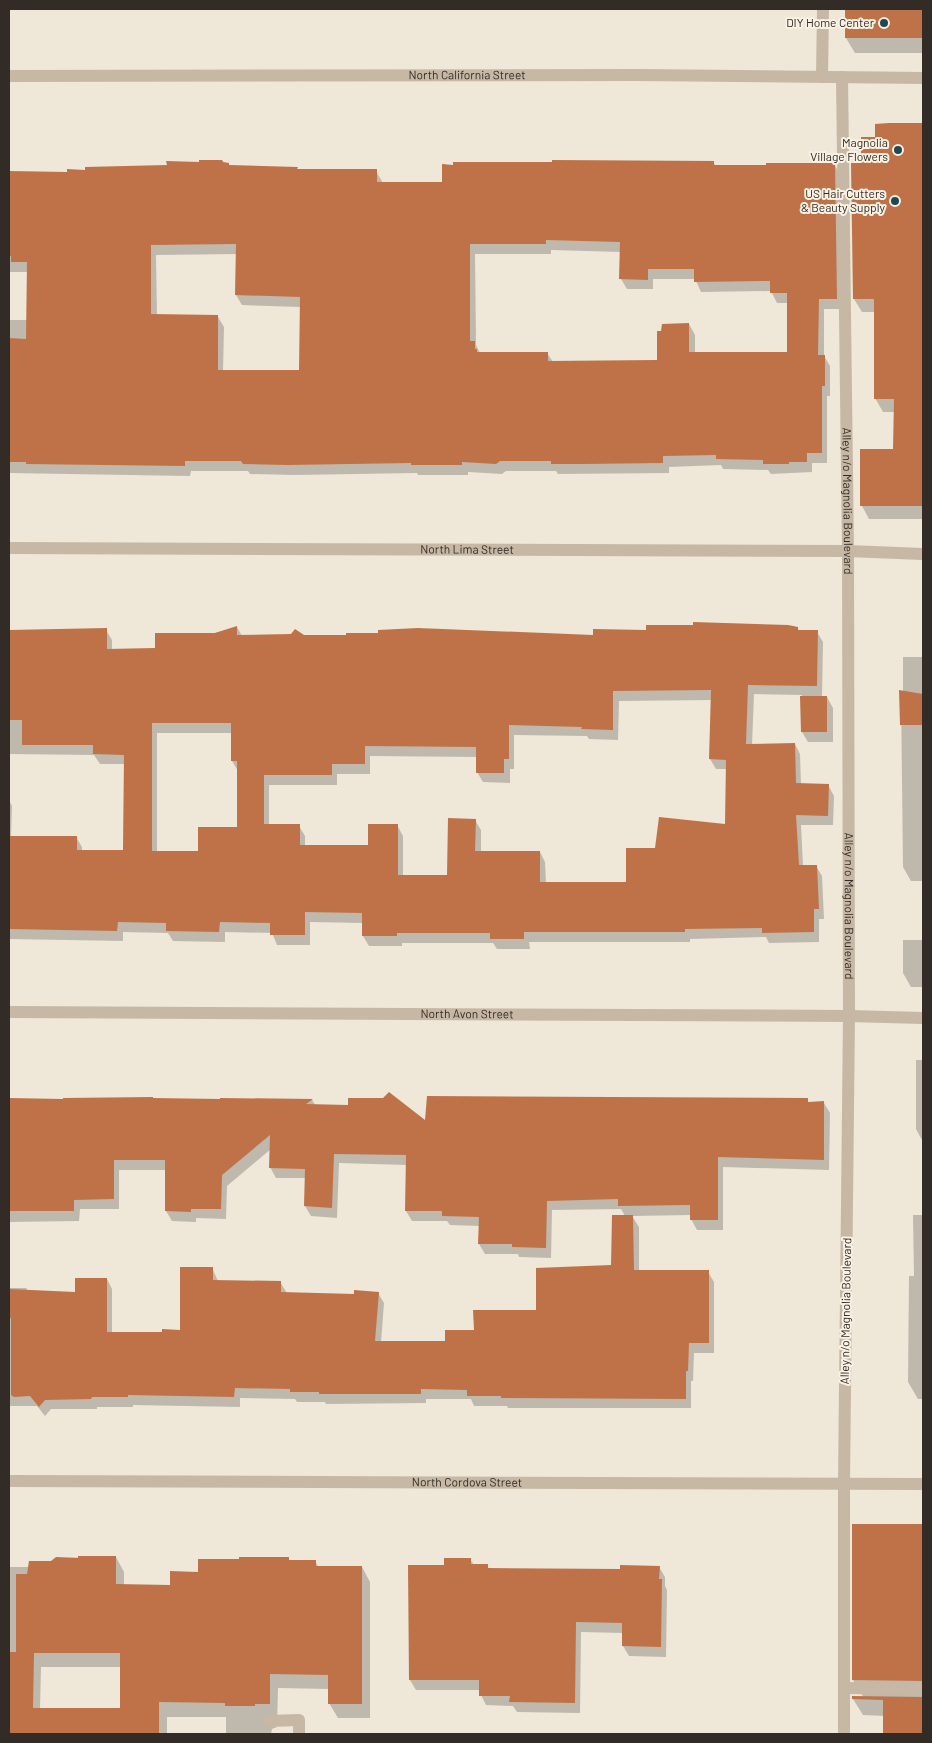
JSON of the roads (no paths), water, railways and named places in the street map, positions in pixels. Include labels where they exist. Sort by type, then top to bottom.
[{"type":"street","points":[[822,77],[823,9]]},
{"type":"street","name":"North California Street","points":[[9,76],[637,75],[923,78]]},
{"type":"street","name":"Alley n/o Magnolia Boulevard","points":[[842,78],[848,551],[849,1016],[844,1483],[844,1734]]},
{"type":"street","name":"North Lima Street","points":[[9,548],[848,551],[923,554]]},
{"type":"street","name":"North Avon Street","points":[[9,1012],[849,1016],[923,1018]]},
{"type":"street","name":"North Cordova Street","points":[[9,1481],[923,1484]]},
{"type":"street","points":[[844,1688],[923,1689]]},
{"type":"street","points":[[269,1721],[299,1720],[299,1734]]},
{"type":"place","name":"DIY Home Center","points":[[884,23]]},
{"type":"place","name":"Magnolia Village Flowers","points":[[898,150]]},
{"type":"place","name":"US Hair Cutters & Beauty Supply","points":[[895,201]]}]
